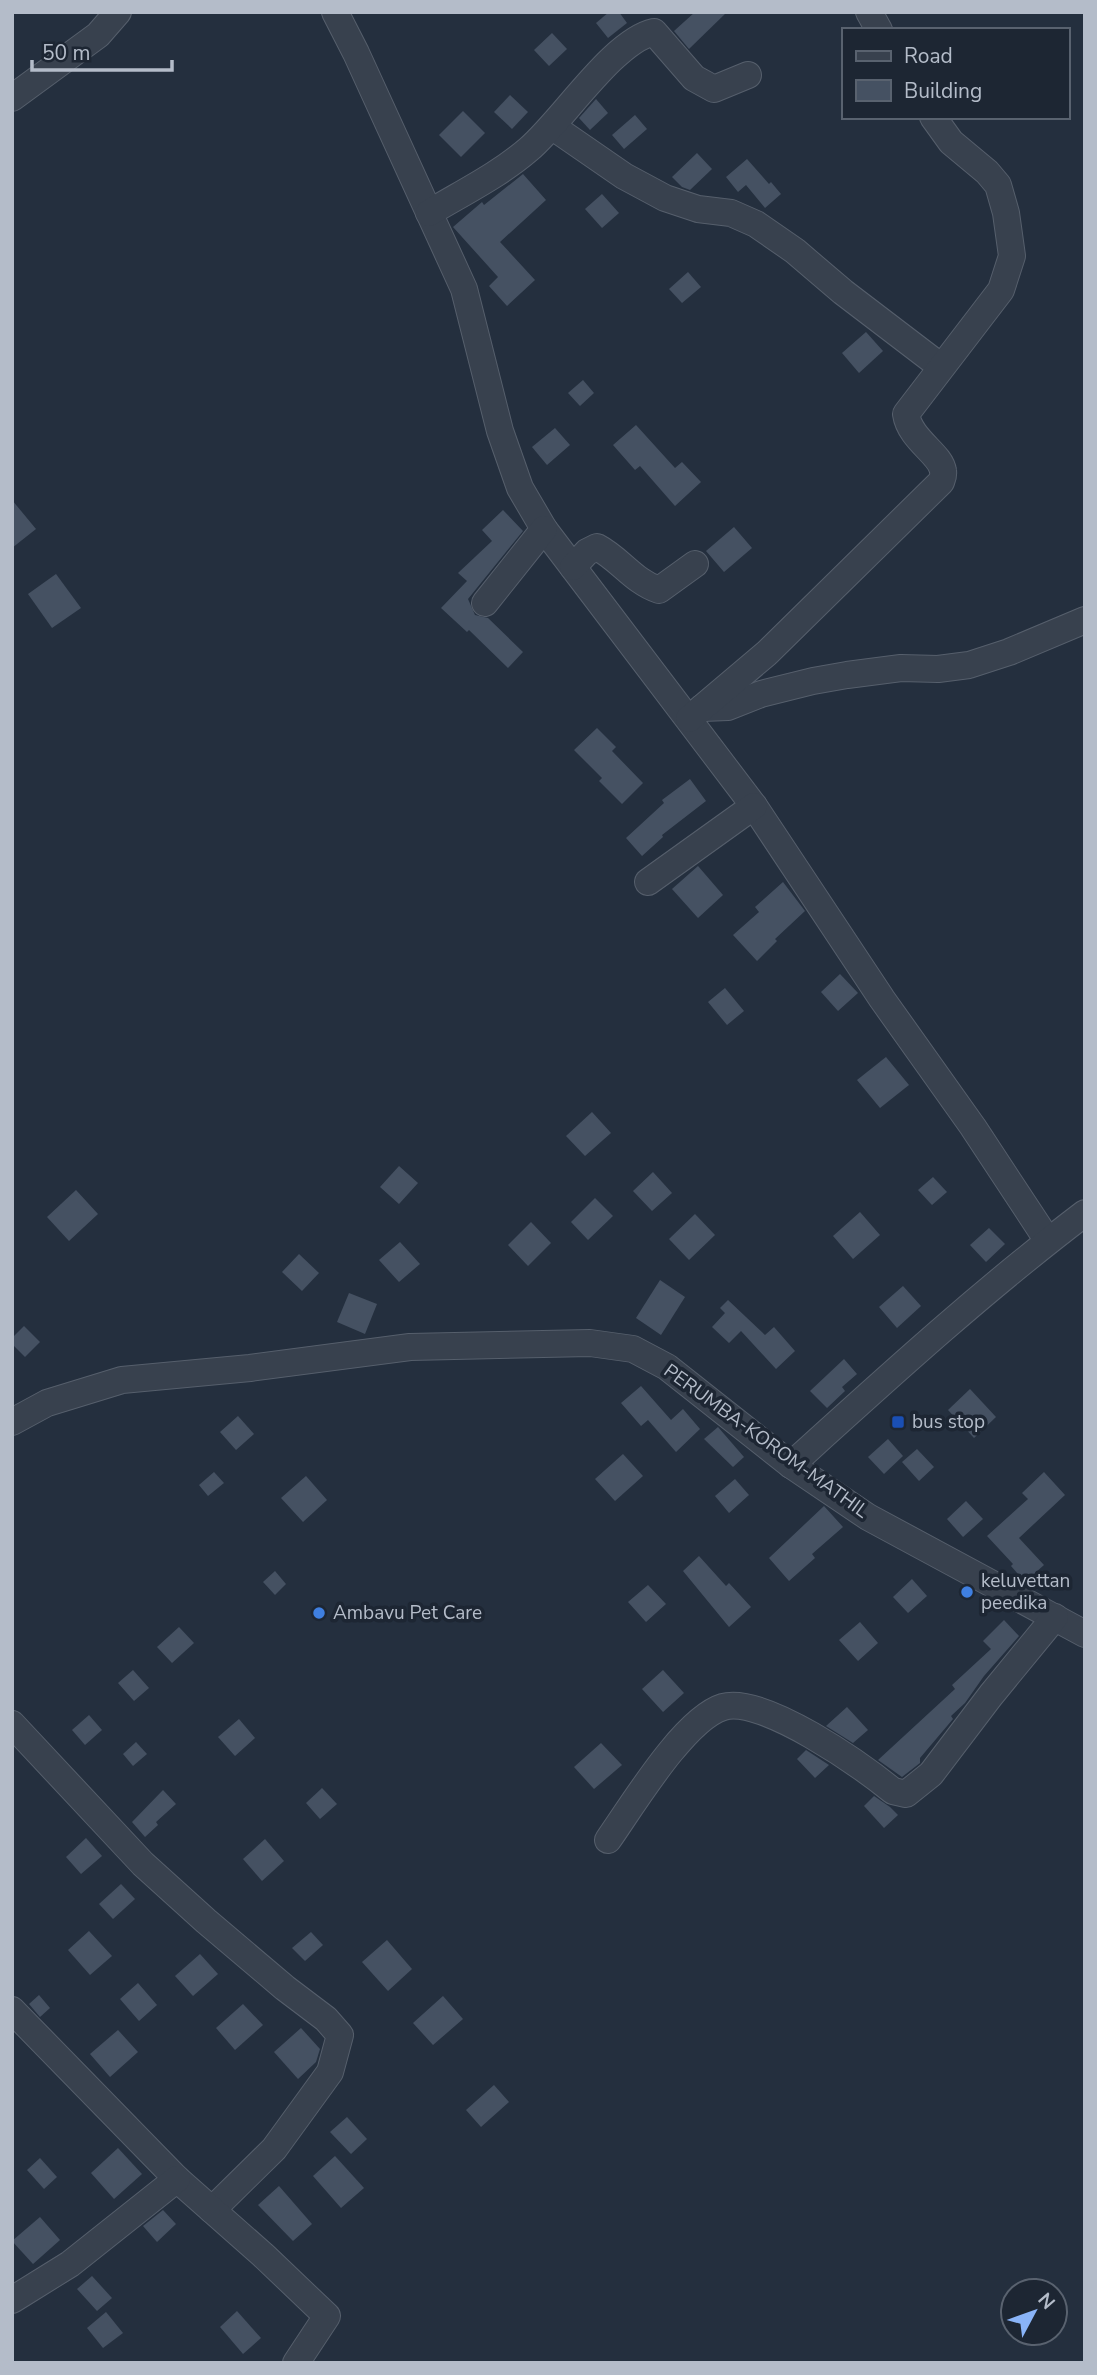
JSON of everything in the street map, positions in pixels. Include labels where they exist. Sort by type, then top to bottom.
[{"type":"street","points":[[12,97],[98,35],[118,12]]},
{"type":"street","points":[[335,12],[356,52],[464,289],[500,431],[520,488],[544,529],[573,567],[696,713],[882,999],[973,1127],[1048,1241]]},
{"type":"street","points":[[869,12],[878,28]]},
{"type":"street","points":[[429,213],[502,170],[553,127],[601,70],[642,35],[654,32],[694,78],[714,89],[748,75]]},
{"type":"street","points":[[696,713],[767,653],[941,482],[943,471],[939,463],[908,427],[906,414],[940,366],[1001,290],[1012,256],[1006,213],[998,185],[987,172],[951,142],[934,119]]},
{"type":"street","points":[[553,127],[624,176],[665,198],[698,209],[731,213],[757,224],[940,366]]},
{"type":"street","points":[[485,603],[544,529]]},
{"type":"street","points":[[573,567],[587,552],[597,547],[610,554],[645,585],[659,590],[695,564]]},
{"type":"street","points":[[696,713],[727,707],[774,691],[847,675],[901,668],[938,669],[969,665],[1009,652],[1085,620]]},
{"type":"street","points":[[648,882],[754,806]]},
{"type":"street","points":[[791,1465],[903,1364],[1085,1213]]},
{"type":"street","name":"PERUMBA-KOROM-MATHIL","points":[[12,1422],[47,1404],[122,1380],[250,1368],[410,1347],[590,1343],[633,1349],[667,1367],[791,1465],[868,1517],[1085,1634]]},
{"type":"street","points":[[608,1840],[673,1748],[701,1720],[723,1707],[747,1706],[826,1742],[893,1791],[906,1794],[931,1774],[1055,1617]]},
{"type":"street","points":[[12,1724],[143,1864],[206,1922],[326,2019],[340,2035],[330,2072],[274,2149],[212,2210]]},
{"type":"street","points":[[12,2010],[177,2179],[327,2316],[296,2363]]},
{"type":"street","points":[[12,2300],[70,2264],[177,2179]]},
{"type":"building","points":[[609,12],[619,12],[627,23],[608,38],[596,23]]},
{"type":"building","points":[[695,12],[727,12],[689,49],[674,31]]},
{"type":"building","points":[[552,33],[567,49],[549,66],[534,50]]},
{"type":"building","points":[[510,95],[528,112],[512,129],[494,112]]},
{"type":"building","points":[[596,99],[608,113],[590,130],[579,118]]},
{"type":"building","points":[[463,111],[485,133],[461,157],[439,135]]},
{"type":"building","points":[[635,115],[647,129],[624,149],[612,135]]},
{"type":"building","points":[[697,153],[712,169],[690,190],[682,187],[672,177]]},
{"type":"building","points":[[747,159],[781,194],[765,208],[746,185],[738,192],[726,177]]},
{"type":"building","points":[[523,174],[546,200],[500,242],[535,280],[507,306],[489,286],[498,277],[453,227],[482,202],[484,205]]},
{"type":"building","points":[[602,194],[619,213],[602,228],[585,209]]},
{"type":"building","points":[[688,272],[701,287],[682,303],[669,289]]},
{"type":"building","points":[[866,332],[883,351],[859,373],[842,353]]},
{"type":"building","points":[[583,380],[594,393],[580,406],[568,393]]},
{"type":"building","points":[[636,425],[675,468],[682,462],[701,482],[675,506],[640,466],[635,470],[613,445]]},
{"type":"building","points":[[555,428],[570,445],[547,465],[532,447]]},
{"type":"building","points":[[12,500],[36,529],[12,548]]},
{"type":"building","points":[[503,510],[523,531],[468,599],[475,615],[488,618],[523,652],[508,668],[469,630],[467,632],[441,608],[467,581],[458,573],[492,541],[482,530]]},
{"type":"building","points":[[734,527],[752,548],[724,572],[706,551]]},
{"type":"building","points":[[56,574],[81,608],[52,628],[28,594]]},
{"type":"building","points":[[597,728],[616,747],[612,751],[643,783],[622,804],[599,781],[602,778],[574,750]]},
{"type":"building","points":[[690,779],[706,801],[662,835],[663,837],[642,856],[626,838],[664,803],[662,800]]},
{"type":"building","points":[[698,866],[723,895],[698,918],[672,889]]},
{"type":"building","points":[[783,882],[805,911],[775,939],[777,941],[757,961],[733,935],[759,912],[755,907]]},
{"type":"building","points":[[840,974],[858,993],[838,1011],[821,992]]},
{"type":"building","points":[[725,988],[744,1011],[727,1025],[708,1002]]},
{"type":"building","points":[[886,1057],[909,1085],[880,1108],[857,1080]]},
{"type":"building","points":[[592,1112],[611,1133],[585,1156],[566,1136]]},
{"type":"building","points":[[399,1166],[418,1183],[399,1204],[380,1187]]},
{"type":"building","points":[[653,1172],[672,1193],[652,1211],[633,1191]]},
{"type":"building","points":[[933,1177],[947,1192],[932,1205],[918,1190]]},
{"type":"building","points":[[76,1190],[98,1214],[69,1241],[47,1217]]},
{"type":"building","points":[[595,1198],[613,1216],[588,1240],[571,1222]]},
{"type":"building","points":[[860,1212],[880,1235],[853,1259],[833,1236]]},
{"type":"building","points":[[695,1214],[715,1235],[689,1260],[669,1239]]},
{"type":"building","points":[[531,1222],[551,1243],[528,1266],[508,1245]]},
{"type":"building","points":[[989,1228],[1005,1244],[986,1262],[970,1245]]},
{"type":"building","points":[[400,1242],[420,1264],[399,1282],[379,1260]]},
{"type":"building","points":[[299,1254],[319,1273],[302,1291],[282,1272]]},
{"type":"building","points":[[660,1280],[685,1297],[661,1335],[636,1318]]},
{"type":"building","points":[[903,1286],[921,1306],[897,1328],[879,1307]]},
{"type":"building","points":[[349,1293],[377,1304],[365,1334],[337,1322]]},
{"type":"building","points":[[728,1300],[765,1335],[774,1327],[795,1351],[776,1369],[741,1331],[729,1343],[712,1327],[725,1313],[720,1308]]},
{"type":"building","points":[[24,1326],[40,1342],[25,1357],[12,1344],[12,1338]]},
{"type":"building","points":[[844,1359],[857,1374],[842,1387],[845,1391],[827,1408],[810,1391]]},
{"type":"building","points":[[641,1386],[671,1420],[683,1409],[700,1429],[676,1452],[648,1420],[641,1426],[621,1403]]},
{"type":"building","points":[[970,1389],[996,1417],[974,1438],[948,1410]]},
{"type":"building","points":[[238,1416],[254,1434],[236,1450],[220,1432]]},
{"type":"building","points":[[718,1427],[744,1457],[733,1467],[704,1439]]},
{"type":"building","points":[[888,1439],[903,1456],[884,1474],[868,1457]]},
{"type":"building","points":[[917,1449],[934,1467],[919,1481],[902,1462]]},
{"type":"building","points":[[623,1454],[643,1476],[615,1501],[595,1479]]},
{"type":"building","points":[[214,1472],[224,1483],[208,1496],[199,1485]]},
{"type":"building","points":[[1044,1472],[1065,1495],[1019,1538],[1044,1565],[1025,1582],[1011,1566],[1013,1564],[987,1536],[1028,1499],[1022,1493]]},
{"type":"building","points":[[306,1476],[327,1500],[303,1522],[281,1498]]},
{"type":"building","points":[[735,1479],[749,1495],[729,1513],[715,1496]]},
{"type":"building","points":[[966,1501],[983,1519],[963,1537],[947,1519]]},
{"type":"building","points":[[824,1506],[843,1527],[812,1554],[815,1558],[789,1581],[769,1558]]},
{"type":"building","points":[[699,1556],[726,1586],[729,1583],[751,1607],[729,1627],[683,1571]]},
{"type":"building","points":[[275,1571],[286,1584],[275,1595],[263,1582]]},
{"type":"building","points":[[912,1579],[927,1596],[908,1613],[893,1597]]},
{"type":"building","points":[[648,1585],[666,1604],[646,1622],[628,1602]]},
{"type":"building","points":[[1004,1620],[1019,1636],[984,1676],[965,1703],[951,1716],[953,1719],[920,1758],[920,1763],[902,1777],[878,1760],[955,1689],[952,1685],[991,1649],[983,1641]]},
{"type":"building","points":[[860,1622],[878,1643],[858,1661],[839,1640]]},
{"type":"building","points":[[179,1627],[194,1643],[172,1663],[157,1647]]},
{"type":"building","points":[[133,1670],[149,1688],[134,1701],[118,1683]]},
{"type":"building","points":[[663,1670],[684,1693],[663,1712],[642,1689]]},
{"type":"building","points":[[847,1707],[868,1730],[853,1743],[826,1726]]},
{"type":"building","points":[[89,1715],[102,1730],[85,1745],[72,1730]]},
{"type":"building","points":[[239,1719],[255,1738],[235,1756],[218,1737]]},
{"type":"building","points":[[136,1742],[147,1754],[133,1766],[123,1754]]},
{"type":"building","points":[[601,1743],[622,1765],[594,1789],[574,1767]]},
{"type":"building","points":[[806,1750],[829,1765],[815,1778],[797,1759]]},
{"type":"building","points":[[322,1788],[337,1804],[320,1819],[306,1803]]},
{"type":"building","points":[[163,1790],[176,1804],[156,1822],[158,1825],[145,1837],[132,1822]]},
{"type":"building","points":[[874,1796],[898,1815],[884,1828],[864,1806]]},
{"type":"building","points":[[86,1838],[102,1856],[81,1874],[66,1857]]},
{"type":"building","points":[[265,1839],[284,1861],[262,1881],[243,1859]]},
{"type":"building","points":[[121,1884],[135,1899],[113,1919],[99,1904]]},
{"type":"building","points":[[89,1931],[112,1956],[90,1975],[68,1950]]},
{"type":"building","points":[[311,1932],[323,1945],[305,1961],[292,1948]]},
{"type":"building","points":[[387,1940],[412,1969],[388,1991],[362,1962]]},
{"type":"building","points":[[200,1954],[218,1974],[193,1996],[175,1976]]},
{"type":"building","points":[[138,1983],[157,2005],[139,2021],[120,1999]]},
{"type":"building","points":[[39,1995],[50,2008],[40,2017],[29,2004]]},
{"type":"building","points":[[443,1996],[463,2019],[433,2045],[413,2023]]},
{"type":"building","points":[[243,2004],[263,2025],[235,2050],[216,2028]]},
{"type":"building","points":[[301,2028],[320,2049],[316,2062],[298,2079],[274,2052]]},
{"type":"building","points":[[118,2030],[138,2052],[110,2077],[90,2054]]},
{"type":"building","points":[[494,2085],[509,2102],[481,2127],[466,2110]]},
{"type":"building","points":[[347,2117],[367,2139],[351,2154],[330,2132]]},
{"type":"building","points":[[118,2148],[142,2174],[114,2199],[91,2173]]},
{"type":"building","points":[[335,2156],[364,2188],[341,2208],[313,2176]]},
{"type":"building","points":[[40,2158],[57,2177],[44,2189],[27,2170]]},
{"type":"building","points":[[279,2186],[312,2224],[293,2241],[258,2205]]},
{"type":"building","points":[[163,2210],[176,2224],[157,2242],[143,2226]]},
{"type":"building","points":[[40,2217],[60,2240],[33,2264],[12,2241]]},
{"type":"building","points":[[92,2276],[112,2298],[97,2311],[77,2289]]},
{"type":"building","points":[[237,2311],[261,2338],[243,2354],[220,2327]]},
{"type":"building","points":[[106,2312],[123,2333],[103,2348],[87,2328]]},
{"type":"place","name":"bus stop","points":[[898,1422]]},
{"type":"place","name":"keluvettan peedika","points":[[967,1592]]},
{"type":"place","name":"Ambavu Pet Care","points":[[319,1613]]}]
